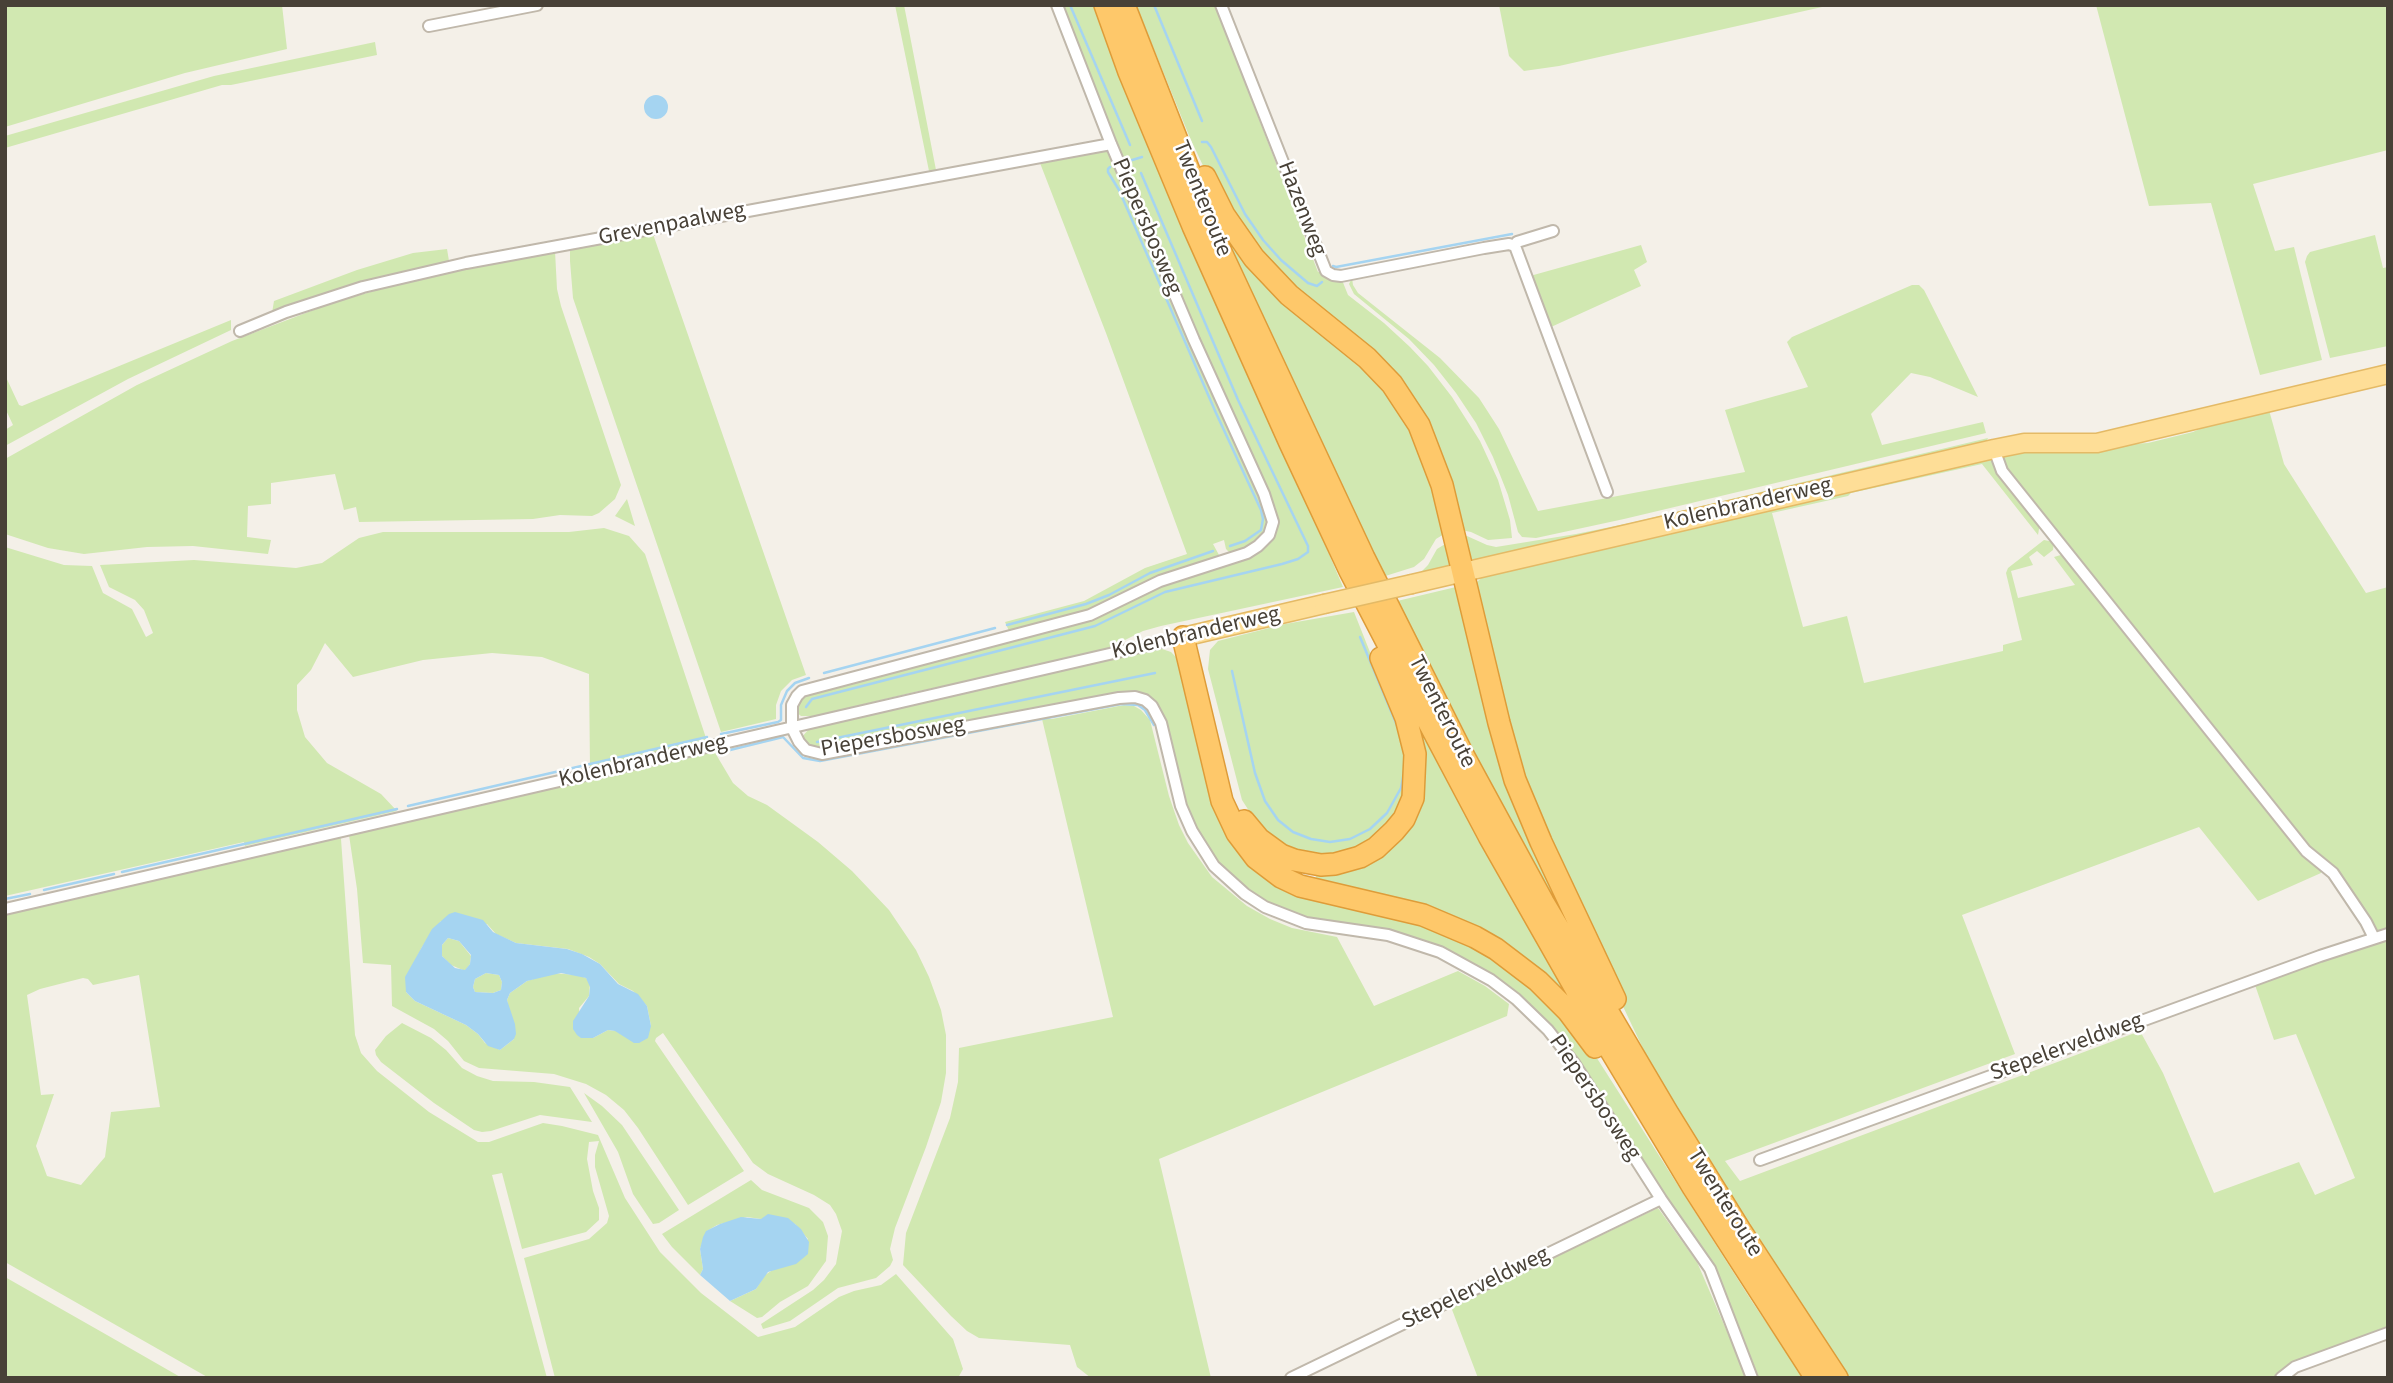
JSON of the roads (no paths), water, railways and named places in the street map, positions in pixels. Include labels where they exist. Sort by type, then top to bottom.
[{"type":"highway","name":"Twenteroute","points":[[1105,5],[1129,72],[1193,226],[1350,570],[1489,836],[1610,1049],[1693,1187],[1816,1378]]},
{"type":"highway","name":"Twenteroute","points":[[1124,5],[1220,250],[1391,614],[1462,753],[1543,902],[1667,1112],[1837,1378]]},
{"type":"highway","points":[[1143,57],[1213,195],[1237,236],[1289,295],[1367,358],[1392,384],[1410,410],[1436,464],[1515,780],[1541,842],[1667,1112]]},
{"type":"highway","points":[[1188,636],[1229,789],[1249,828],[1269,848],[1294,860],[1321,865],[1360,857],[1386,841],[1404,818],[1413,798],[1416,769],[1406,718],[1369,629],[1350,570]]},
{"type":"highway","points":[[1188,636],[1222,801],[1237,833],[1256,858],[1280,877],[1320,893],[1399,909],[1444,923],[1486,943],[1520,965],[1553,994],[1574,1019],[1653,1135],[1693,1187]]},
{"type":"main road","name":"Kolenbranderweg","points":[[1188,636],[1994,449],[2024,443],[2097,443],[2388,374]]},
{"type":"street","points":[[429,26],[537,5]]},
{"type":"street","name":"Piepersbosweg","points":[[1058,5],[1111,144],[1194,340],[1264,494],[1273,522],[1269,535],[1247,553],[1160,581],[1090,615],[811,687],[796,696],[792,705],[792,728],[806,750],[822,754],[1119,698],[1135,696],[1144,700],[1152,706],[1161,723],[1181,806],[1192,831],[1214,866],[1228,880],[1265,907],[1284,916],[1327,928],[1367,932],[1411,941],[1466,964],[1491,980],[1548,1030],[1574,1063],[1661,1199],[1710,1269],[1752,1378]]},
{"type":"street","name":"Hazenweg","points":[[1221,5],[1326,271],[1341,276],[1509,244],[1515,247]]},
{"type":"street","name":"Grevenpaalweg","points":[[240,331],[286,312],[363,287],[466,263],[1111,144]]},
{"type":"street","points":[[1553,231],[1517,242],[1515,247],[1607,492]]},
{"type":"street","points":[[1994,449],[2002,471],[2305,851],[2333,873],[2367,922],[2374,938]]},
{"type":"street","name":"Kolenbranderweg","points":[[5,909],[1188,636]]},
{"type":"street","name":"Stepelerveldweg","points":[[1760,1160],[2388,934]]},
{"type":"street","name":"Stepelerveldweg","points":[[1291,1378],[1661,1199]]},
{"type":"street","points":[[2281,1378],[2295,1367],[2388,1333]]},
{"type":"water","points":[[656,95],[664,99],[668,107],[664,115],[656,119],[648,115],[644,107],[648,99]]},
{"type":"water","points":[[455,912],[483,920],[493,932],[516,943],[567,949],[600,964],[618,984],[638,994],[647,1006],[651,1026],[648,1038],[634,1043],[615,1031],[608,1030],[593,1038],[581,1038],[573,1029],[573,1021],[589,996],[590,987],[586,978],[561,973],[527,981],[510,993],[507,1000],[516,1034],[514,1039],[500,1050],[488,1046],[466,1025],[415,1001],[406,992],[405,977],[432,929]],"holes":[[[448,938],[459,941],[471,955],[470,964],[465,970],[455,968],[442,956],[442,945]],[[486,973],[499,975],[501,990],[493,993],[475,992],[475,979]]]},
{"type":"water","points":[[768,1214],[788,1218],[801,1229],[809,1242],[808,1254],[796,1264],[768,1272],[756,1289],[730,1301],[700,1275],[703,1269],[700,1249],[703,1237],[706,1231],[720,1224],[741,1217],[761,1219]]},
{"type":"waterway","points":[[1070,5],[1130,145]]},
{"type":"waterway","points":[[1154,5],[1202,121]]},
{"type":"waterway","points":[[1202,142],[1207,142],[1211,147],[1245,214],[1263,240],[1308,283],[1317,286],[1322,282]]},
{"type":"waterway","points":[[1129,161],[1142,157]]},
{"type":"waterway","points":[[1110,167],[1108,172],[1119,190],[1261,510],[1261,530],[1245,541],[1230,546]]},
{"type":"waterway","points":[[806,707],[812,699],[1095,626],[1165,592],[1282,564],[1298,559],[1308,552],[1308,546],[1238,400],[1141,173]]},
{"type":"waterway","points":[[1333,266],[1512,234]]},
{"type":"waterway","points":[[1007,625],[1086,604],[1150,573],[1213,551]]},
{"type":"waterway","points":[[824,673],[995,628]]},
{"type":"waterway","points":[[1360,637],[1398,728]]},
{"type":"waterway","points":[[1232,671],[1255,773],[1265,801],[1278,820],[1293,832],[1330,842],[1350,839],[1370,829],[1387,813],[1401,788],[1404,772]]},
{"type":"waterway","points":[[817,742],[1155,673]]},
{"type":"waterway","points":[[721,734],[778,722],[781,720],[781,705],[787,691],[795,683],[809,678]]},
{"type":"waterway","points":[[730,750],[783,737],[803,758],[820,761],[1121,704],[1138,705],[1145,710],[1154,725]]},
{"type":"waterway","points":[[408,806],[707,737]]},
{"type":"waterway","points":[[122,872],[397,809]]},
{"type":"waterway","points":[[44,890],[114,874]]},
{"type":"waterway","points":[[5,899],[30,894]]}]
